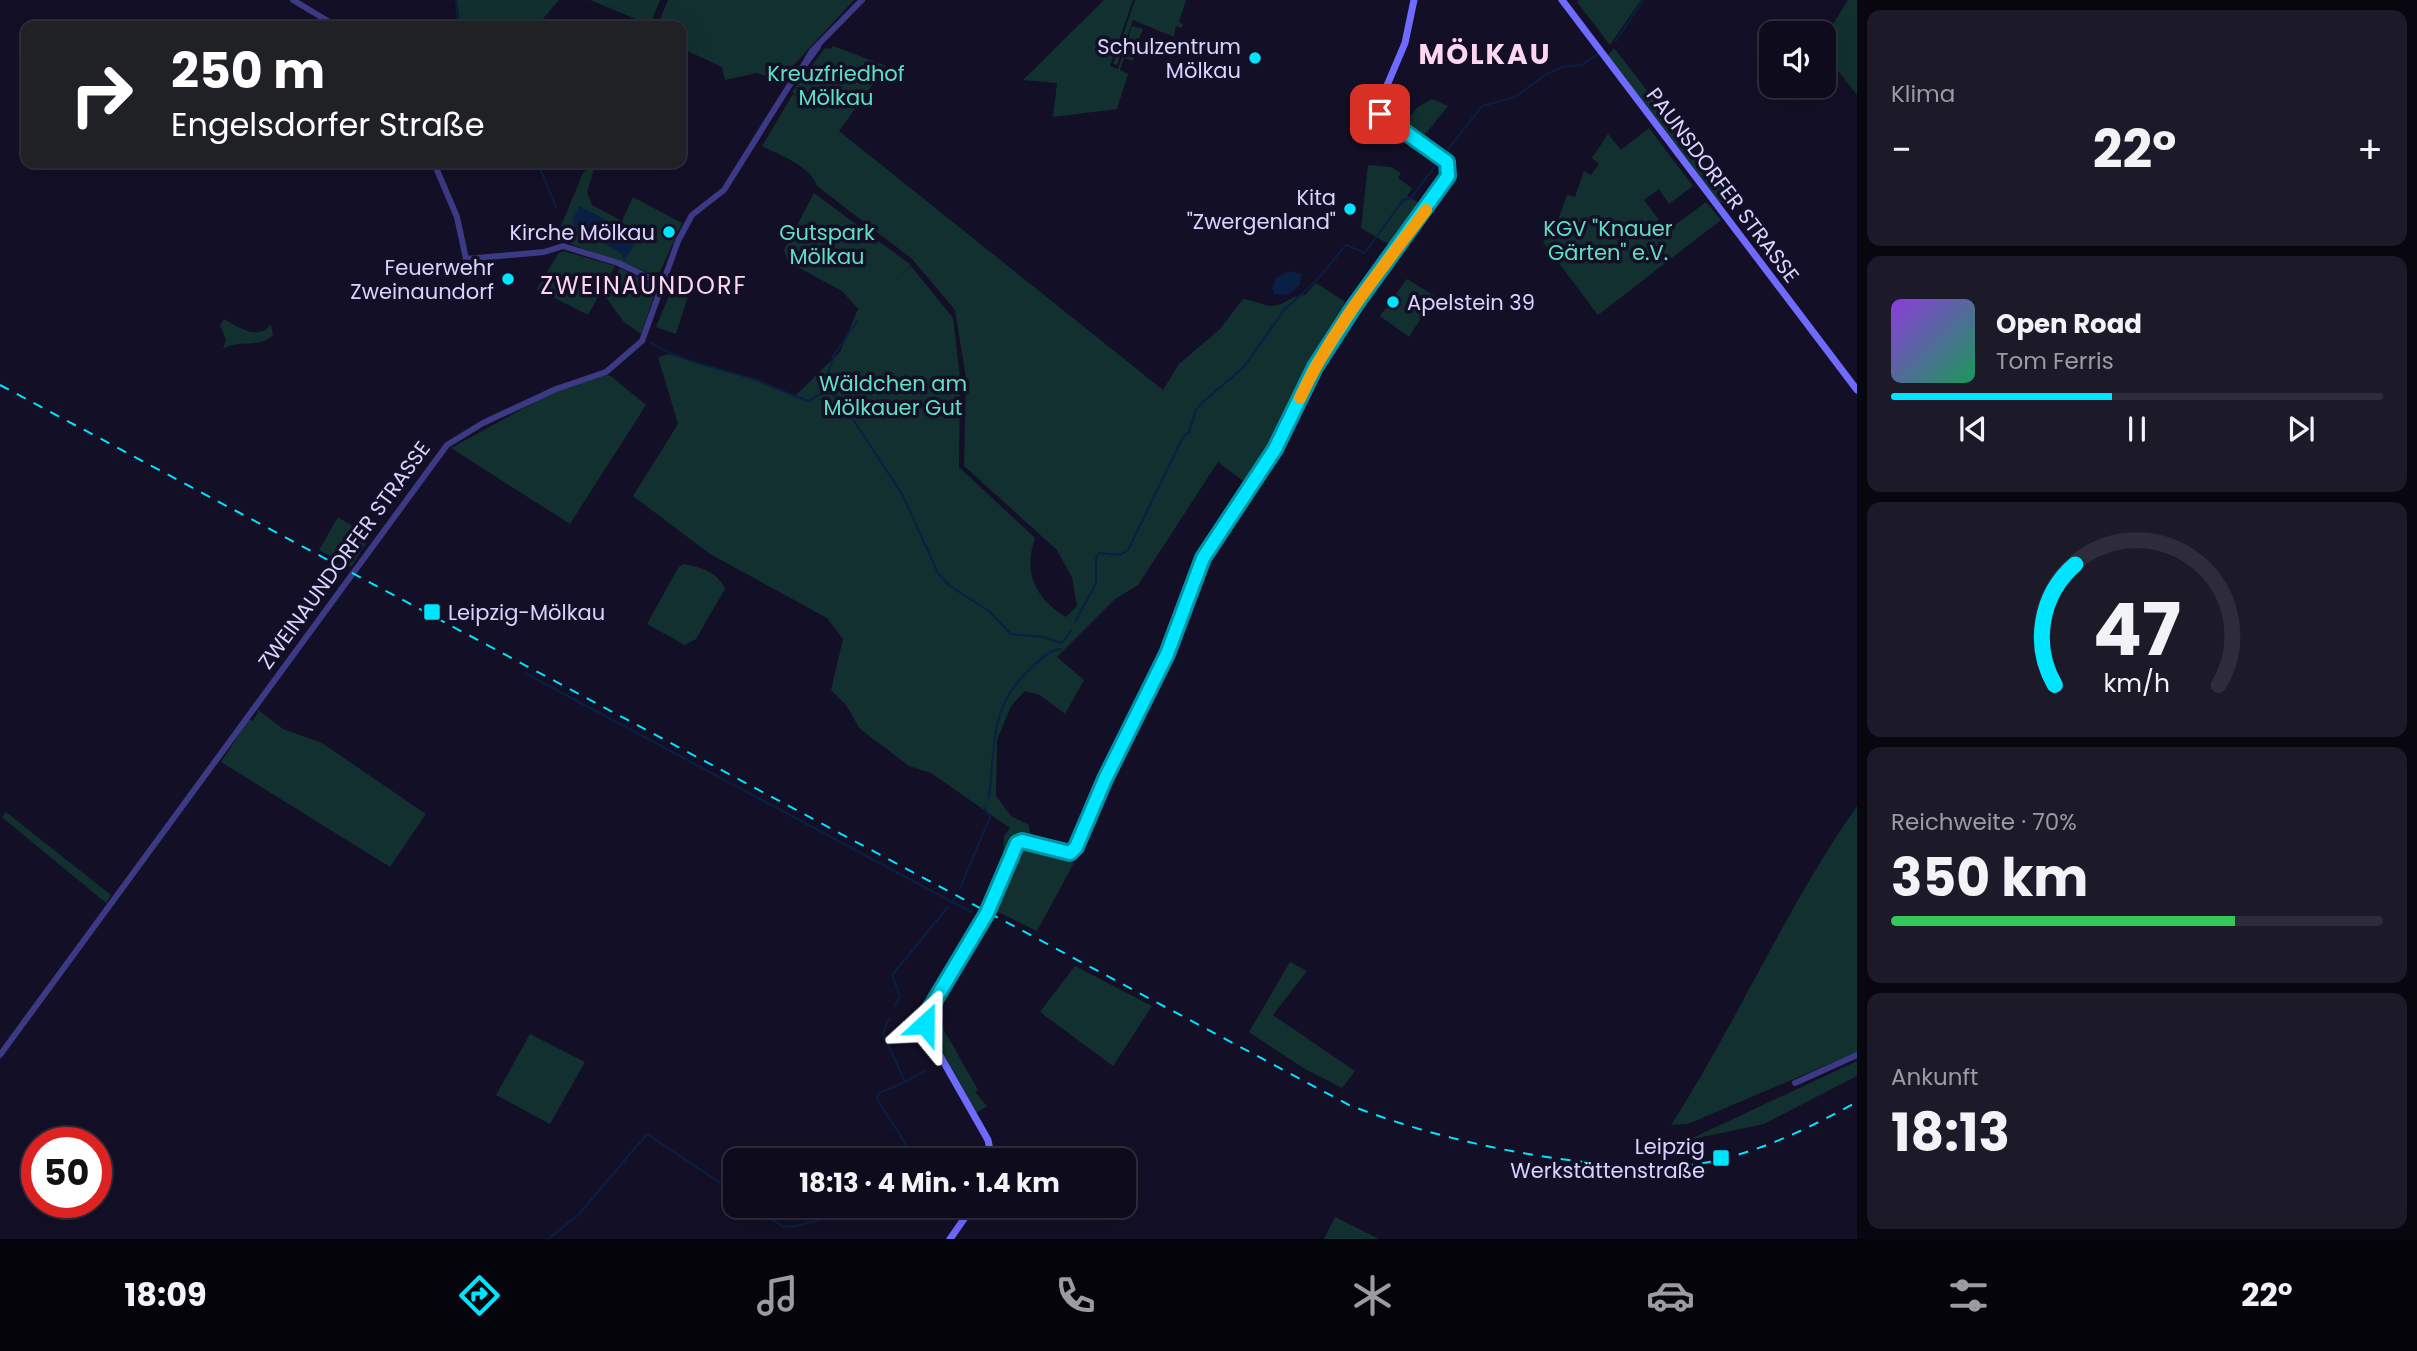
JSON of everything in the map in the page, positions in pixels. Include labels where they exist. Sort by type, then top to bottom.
[{"type":"main road","points":[[990,1148],[988,1140],[926,1031],[925,1016],[987,913],[1017,843],[1022,841],[1070,853],[1076,847],[1109,771],[1167,654],[1203,558],[1275,449],[1315,367],[1362,296],[1443,186],[1450,170],[1442,158],[1377,109],[1405,43],[1414,0]]},
{"type":"main road","name":"PAUNSDORFER STRASSE","points":[[1562,0],[1857,390]]},
{"type":"main road","points":[[950,1239],[965,1218]]},
{"type":"street","points":[[293,0],[328,21]]},
{"type":"street","name":"ZWEINAUNDORFER STRASSE","points":[[0,1055],[447,445],[503,414],[614,367],[642,341],[678,241],[692,215],[724,190],[800,71],[818,47],[862,0]]},
{"type":"street","points":[[435,168],[457,217],[466,259],[544,252],[563,246],[605,258],[653,279],[665,279]]},
{"type":"street","points":[[1795,1083],[1857,1055]]},
{"type":"green space","points":[[457,0],[559,0],[541,21],[459,21]]},
{"type":"green space","points":[[590,0],[660,0],[652,21],[640,21]]},
{"type":"green space","points":[[668,0],[854,0],[779,81],[757,73],[725,80],[722,67],[686,50],[686,21],[659,21]]},
{"type":"green space","points":[[1104,0],[1133,0],[1110,66],[1118,69],[1132,26],[1143,29],[1133,52],[1136,53],[1133,61],[1124,58],[1120,70],[1128,74],[1117,109],[1053,117],[1057,83],[1023,80]]},
{"type":"green space","points":[[1135,0],[1186,0],[1179,22],[1183,24],[1182,28],[1176,26],[1174,37],[1133,20],[1117,65],[1113,64]]},
{"type":"green space","points":[[1641,0],[1610,45],[1577,2]]},
{"type":"green space","points":[[1848,0],[1857,0],[1857,95],[1836,67],[1836,21]]},
{"type":"green space","points":[[833,46],[886,66],[839,131],[1163,390],[1179,364],[1220,329],[1243,299],[1276,305],[1305,295],[1316,283],[1344,301],[1347,312],[1283,427],[1247,484],[1218,462],[1138,585],[1115,599],[1057,657],[1084,680],[1065,714],[1040,695],[1025,691],[1011,706],[997,740],[996,796],[1011,816],[1029,825],[1030,834],[1016,834],[1003,858],[1004,836],[1010,828],[931,773],[909,766],[860,729],[846,705],[831,690],[843,639],[827,618],[710,554],[633,496],[678,424],[658,357],[668,354],[761,381],[795,396],[840,352],[858,309],[842,291],[788,262],[784,250],[814,193],[911,265],[896,281],[911,266],[953,318],[960,377],[959,467],[1035,538],[1030,562],[1031,573],[1034,584],[1046,602],[1066,617],[1077,606],[1072,578],[1057,550],[964,466],[966,378],[955,310],[912,259],[817,186],[814,179],[801,167],[762,146],[793,94],[821,116],[792,92],[825,48],[831,49]]},
{"type":"green space","points":[[1614,48],[1729,196],[1717,205],[1607,56]]},
{"type":"green space","points":[[1432,99],[1448,106],[1424,136],[1406,122],[1418,107]]},
{"type":"green space","name":"KGV \"Knauer Gärten\" e.V.","points":[[1649,128],[1693,186],[1669,204],[1659,189],[1644,200],[1667,231],[1706,202],[1721,220],[1598,315],[1543,242],[1555,228],[1567,195],[1575,197],[1584,171],[1591,175],[1599,164],[1592,158],[1608,134],[1621,150]]},
{"type":"green space","points":[[1368,165],[1391,167],[1401,173],[1398,178],[1412,188],[1407,196],[1421,204],[1390,245],[1361,228]]},
{"type":"green space","points":[[589,168],[594,170],[587,192],[592,205],[622,221],[633,197],[682,223],[660,272],[650,273],[562,241],[558,233],[583,173]]},
{"type":"green space","points":[[564,251],[615,266],[588,315],[537,289],[558,254]]},
{"type":"green space","points":[[620,268],[657,287],[641,334],[624,322],[605,296]]},
{"type":"green space","points":[[1407,279],[1435,296],[1409,337],[1380,316]]},
{"type":"green space","points":[[673,286],[690,290],[676,334],[656,327]]},
{"type":"green space","points":[[224,319],[242,329],[255,332],[261,332],[271,324],[273,335],[262,342],[223,349],[226,340],[220,325]]},
{"type":"green space","points":[[605,375],[611,376],[646,405],[570,524],[451,448],[557,390]]},
{"type":"green space","points":[[338,517],[370,537],[351,567],[319,550]]},
{"type":"green space","points":[[683,564],[708,571],[725,589],[696,639],[685,645],[647,624],[678,568]]},
{"type":"green space","points":[[257,709],[283,729],[322,743],[426,814],[390,867],[221,762],[249,719],[252,721],[258,713]]},
{"type":"green space","points":[[1857,806],[1857,1052],[1688,1124],[1671,1125],[1807,884]]},
{"type":"green space","points":[[6,812],[111,895],[106,903],[2,817]]},
{"type":"green space","points":[[1024,848],[1074,863],[1037,931],[996,911]]},
{"type":"green space","points":[[1290,962],[1307,971],[1273,1015],[1355,1071],[1342,1088],[1305,1069],[1249,1032]]},
{"type":"green space","points":[[1075,966],[1152,1006],[1113,1066],[1040,1012]]},
{"type":"green space","points":[[934,1021],[940,1023],[978,1090],[975,1092],[987,1106],[976,1113],[930,1030],[929,1026]]},
{"type":"green space","points":[[530,1034],[585,1062],[550,1124],[496,1095]]},
{"type":"green space","points":[[1857,1061],[1857,1076],[1764,1124],[1688,1140]]},
{"type":"green space","points":[[1335,1217],[1379,1239],[1324,1239]]},
{"type":"water","points":[[579,206],[639,237],[624,261],[621,253],[574,227],[572,221]]},
{"type":"water","points":[[1288,271],[1301,274],[1300,285],[1288,295],[1274,294],[1272,288],[1276,278]]},
{"type":"waterway","points":[[456,0],[458,21]]},
{"type":"waterway","points":[[1616,41],[1643,0]]},
{"type":"waterway","points":[[1445,153],[1482,106],[1515,97],[1545,75],[1562,67],[1582,65],[1598,54]]},
{"type":"waterway","points":[[1075,622],[1096,583],[1096,559],[1099,553],[1120,555],[1128,550],[1183,437],[1189,432],[1196,410],[1244,367],[1284,310],[1316,281],[1346,245],[1365,253],[1403,200],[1411,198],[1439,161]]},
{"type":"waterway","points":[[540,168],[556,207]]},
{"type":"waterway","points":[[822,392],[833,357],[857,321]]},
{"type":"waterway","points":[[650,342],[687,360],[753,379],[809,401],[824,393],[839,398],[902,494],[938,573],[950,586],[989,611],[1011,634],[1043,637],[1062,643],[1071,631]]},
{"type":"waterway","points":[[989,797],[997,727],[1008,696],[1018,681],[1039,660],[1061,649]]},
{"type":"waterway","points":[[525,673],[971,912]]},
{"type":"waterway","points":[[960,888],[990,817],[984,807]]},
{"type":"waterway","points":[[951,903],[955,898]]},
{"type":"waterway","points":[[895,1006],[900,996],[892,975],[948,907]]},
{"type":"waterway","points":[[889,1018],[883,1033],[905,1082],[879,1093],[877,1099],[908,1148]]},
{"type":"waterway","points":[[905,1082],[924,1071]]},
{"type":"waterway","points":[[548,1239],[579,1214],[647,1134],[723,1185]]},
{"type":"waterway","points":[[770,1218],[782,1226],[791,1227],[827,1218]]},
{"type":"railway","points":[[0,385],[1349,1105],[1419,1129],[1491,1147],[1637,1167]]},
{"type":"railway","points":[[1645,1168],[1702,1163],[1755,1149],[1806,1128],[1857,1102]]},
{"type":"slow traffic","points":[[1300,398],[1315,367],[1355,305],[1426,210]]},
{"type":"place","name":"Schulzentrum Mölkau","points":[[1255,58]]},
{"type":"place","name":"Kita \"Zwergenland\"","points":[[1350,209]]},
{"type":"place","name":"Kirche Mölkau","points":[[669,232]]},
{"type":"place","name":"Feuerwehr Zweinaundorf","points":[[508,279]]},
{"type":"place","name":"Apelstein 39","points":[[1393,302]]},
{"type":"place","name":"Leipzig-Mölkau","points":[[432,612]]},
{"type":"place","name":"Leipzig Werkstättenstraße","points":[[1721,1158]]},
{"type":"district","name":"MÖLKAU","points":[[1485,54]]},
{"type":"district","name":"ZWEINAUNDORF","points":[[644,285]]},
{"type":"route","points":[[925,1024],[925,1016],[987,913],[1017,843],[1022,841],[1073,852],[1118,751],[1153,686],[1203,558],[1275,449],[1315,367],[1355,305],[1448,176],[1450,166],[1447,162],[1380,114]]},
{"type":"park label","name":"Kreuzfriedhof Mölkau","points":[[836,85]]},
{"type":"park label","name":"Gutspark Mölkau","points":[[827,244]]},
{"type":"park label","name":"Wäldchen am Mölkauer Gut","points":[[893,395]]}]
